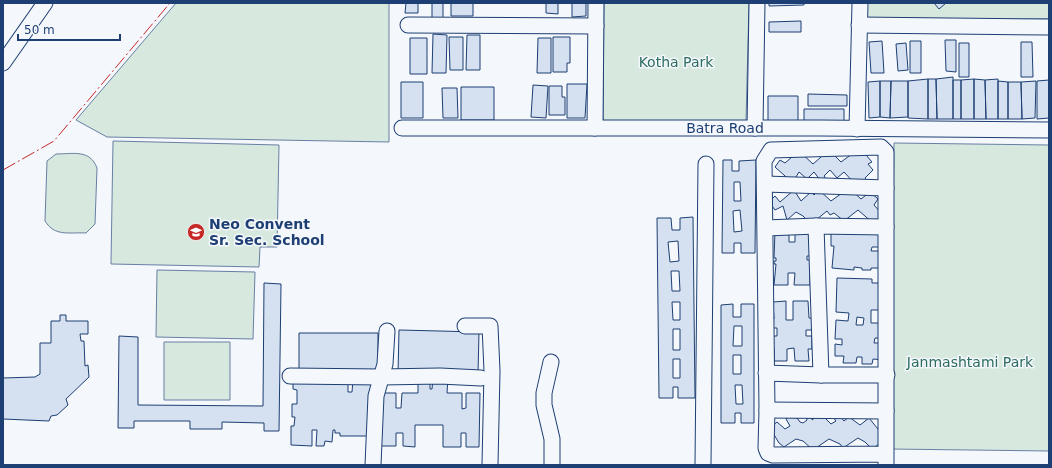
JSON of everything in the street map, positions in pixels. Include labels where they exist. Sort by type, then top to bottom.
[{"type":"street","points":[[3,63],[45,3]]},
{"type":"street","points":[[595,128],[596,3]]},
{"type":"street","points":[[755,128],[757,3]]},
{"type":"street","points":[[857,128],[860,3]]},
{"type":"street","points":[[408,25],[596,26]]},
{"type":"street","points":[[859,25],[1049,27]]},
{"type":"street","name":"Batra Road","points":[[402,128],[857,128],[1049,130]]},
{"type":"street","points":[[881,147],[886,152],[886,188],[886,459],[773,455],[768,453],[766,448],[766,228],[764,161],[771,150],[881,147]]},
{"type":"street","points":[[703,465],[706,164]]},
{"type":"street","points":[[765,184],[886,188]]},
{"type":"street","points":[[766,228],[816,226],[886,227]]},
{"type":"street","points":[[816,226],[821,374]]},
{"type":"street","points":[[465,326],[490,326],[492,371],[490,465]]},
{"type":"street","points":[[373,465],[376,396],[385,364],[387,331]]},
{"type":"street","points":[[550,362],[544,393],[544,405],[552,439],[552,465]]},
{"type":"street","points":[[766,373],[887,375]]},
{"type":"street","points":[[290,376],[440,376],[481,378]]},
{"type":"street","points":[[767,410],[886,411]]},
{"type":"green space","points":[[176,3],[389,3],[389,142],[107,137],[76,120]]},
{"type":"green space","name":"Kotha Park","points":[[604,3],[749,3],[746,121],[603,122]]},
{"type":"green space","points":[[866,3],[1049,3],[1049,19],[866,20]]},
{"type":"green space","points":[[113,141],[279,145],[277,247],[260,247],[259,267],[111,264]]},
{"type":"green space","name":"Janmashtami Park","points":[[894,143],[1049,145],[1049,451],[890,449]]},
{"type":"green space","points":[[75,153],[85,155],[94,162],[97,168],[95,224],[86,233],[58,232],[49,226],[45,221],[47,161],[56,154]]},
{"type":"green space","points":[[157,270],[255,272],[253,339],[156,337]]},
{"type":"green space","points":[[164,342],[230,342],[230,400],[164,400]]},
{"type":"building","points":[[406,3],[418,3],[418,13],[405,13]]},
{"type":"building","points":[[432,3],[443,3],[443,18],[432,18]]},
{"type":"building","points":[[451,3],[473,3],[473,16],[451,16]]},
{"type":"building","points":[[546,3],[558,3],[558,14],[546,13]]},
{"type":"building","points":[[572,3],[586,3],[586,16],[572,17]]},
{"type":"building","points":[[769,3],[804,3],[804,5],[769,6]]},
{"type":"building","points":[[934,3],[946,3],[939,9]]},
{"type":"building","points":[[801,21],[801,32],[769,32],[769,22]]},
{"type":"building","points":[[433,34],[447,35],[446,73],[432,73]]},
{"type":"building","points":[[467,35],[480,35],[480,70],[466,70]]},
{"type":"building","points":[[449,37],[463,37],[463,70],[450,70]]},
{"type":"building","points":[[553,37],[570,37],[570,63],[567,63],[567,72],[553,72]]},
{"type":"building","points":[[410,38],[427,38],[427,74],[410,74]]},
{"type":"building","points":[[538,38],[551,38],[551,73],[537,73]]},
{"type":"building","points":[[945,40],[956,40],[956,72],[946,71]]},
{"type":"building","points":[[882,41],[884,73],[871,73],[869,42]]},
{"type":"building","points":[[910,41],[921,41],[921,73],[910,73]]},
{"type":"building","points":[[1021,42],[1032,42],[1033,77],[1021,77]]},
{"type":"building","points":[[906,43],[908,70],[898,71],[896,44]]},
{"type":"building","points":[[959,43],[969,43],[969,77],[959,77]]},
{"type":"building","points":[[953,77],[953,119],[937,119],[936,79]]},
{"type":"building","points":[[928,79],[936,79],[937,119],[928,119]]},
{"type":"building","points":[[928,79],[928,119],[908,118],[908,81]]},
{"type":"building","points":[[974,79],[985,80],[986,119],[974,119]]},
{"type":"building","points":[[974,79],[974,119],[961,119],[961,80]]},
{"type":"building","points":[[998,79],[998,119],[986,119],[985,80]]},
{"type":"building","points":[[953,80],[961,80],[961,119],[953,119]]},
{"type":"building","points":[[1049,80],[1049,118],[1037,119],[1037,81]]},
{"type":"building","points":[[880,81],[880,117],[869,118],[868,82]]},
{"type":"building","points":[[880,81],[891,81],[890,118],[880,117]]},
{"type":"building","points":[[891,81],[908,81],[908,117],[890,118]]},
{"type":"building","points":[[998,81],[1008,82],[1008,119],[998,119]]},
{"type":"building","points":[[1036,81],[1035,118],[1022,119],[1021,82]]},
{"type":"building","points":[[401,82],[423,82],[423,118],[401,118]]},
{"type":"building","points":[[1008,82],[1021,82],[1022,119],[1008,119]]},
{"type":"building","points":[[567,84],[587,84],[585,118],[567,118]]},
{"type":"building","points":[[533,85],[548,86],[546,118],[531,117]]},
{"type":"building","points":[[549,86],[562,86],[562,97],[565,97],[565,115],[549,115]]},
{"type":"building","points":[[461,87],[494,87],[494,120],[461,120]]},
{"type":"building","points":[[442,88],[457,88],[458,118],[443,118]]},
{"type":"building","points":[[808,94],[847,95],[847,106],[808,106]]},
{"type":"building","points":[[768,96],[798,96],[798,122],[768,122]]},
{"type":"building","points":[[804,109],[844,109],[844,122],[804,122]]},
{"type":"building","points":[[860,148],[872,162],[868,164],[873,170],[865,178],[870,185],[855,184],[844,172],[837,178],[830,170],[824,176],[827,180],[823,184],[814,172],[807,179],[799,172],[796,177],[798,181],[794,184],[775,167],[780,160],[785,163],[799,151],[813,164],[829,150],[841,162]]},
{"type":"building","points":[[723,160],[732,160],[732,171],[739,171],[739,161],[756,160],[755,253],[741,253],[741,243],[734,243],[734,253],[722,253]],"holes":[[[734,182],[740,182],[741,201],[734,201]],[[740,210],[742,231],[734,232],[733,211]]]},
{"type":"building","points":[[849,188],[861,199],[870,192],[878,199],[874,205],[884,216],[873,223],[858,210],[844,221],[834,213],[830,215],[827,211],[811,224],[803,216],[796,212],[787,220],[783,206],[775,210],[769,202],[775,196],[780,202],[794,190],[801,201],[811,192],[814,195],[819,190],[831,201]]},
{"type":"building","points":[[693,217],[695,398],[678,398],[678,387],[673,387],[673,398],[659,398],[657,218],[671,218],[672,230],[680,230],[680,218]],"holes":[[[678,241],[679,261],[670,262],[668,242]],[[671,271],[679,271],[680,291],[672,291]],[[672,302],[680,302],[680,320],[673,320]],[[673,329],[680,329],[680,350],[673,350]],[[673,359],[680,359],[680,378],[673,378]]]},
{"type":"building","points":[[831,228],[885,231],[885,247],[872,247],[871,251],[884,251],[884,268],[862,270],[862,268],[854,267],[854,270],[832,268],[834,246],[831,246]]},
{"type":"building","points":[[775,231],[789,231],[789,242],[795,242],[795,231],[809,231],[813,256],[807,256],[807,260],[813,260],[812,274],[810,274],[810,285],[794,285],[795,273],[788,273],[788,285],[774,285],[776,264],[774,264],[774,261],[776,261],[776,258],[774,258]]},
{"type":"building","points":[[837,278],[872,279],[872,283],[885,283],[879,310],[871,310],[871,323],[884,323],[884,338],[875,338],[874,343],[884,343],[884,360],[873,359],[872,364],[862,364],[862,357],[857,357],[856,363],[843,363],[844,356],[835,356],[835,344],[842,345],[842,339],[835,339],[836,320],[848,321],[849,313],[836,312]],"holes":[[[857,317],[864,318],[863,325],[856,325]]]},
{"type":"building","points":[[264,283],[281,284],[279,431],[264,431],[264,423],[222,422],[222,429],[190,429],[190,421],[134,421],[134,428],[118,428],[119,336],[138,337],[138,405],[263,406]]},
{"type":"building","points":[[786,301],[786,320],[793,320],[793,301],[808,301],[809,318],[813,318],[813,330],[806,330],[806,336],[812,336],[812,349],[808,349],[809,361],[795,361],[794,348],[787,349],[787,361],[774,361],[774,349],[772,349],[771,336],[777,336],[777,328],[771,328],[771,319],[774,319],[773,302]]},
{"type":"building","points":[[733,304],[733,317],[741,317],[741,304],[754,304],[754,423],[741,423],[741,413],[735,413],[735,423],[721,423],[721,305]],"holes":[[[734,326],[742,326],[742,346],[733,346]],[[733,355],[741,355],[741,374],[733,374]],[[735,385],[742,385],[743,404],[736,404]]]},
{"type":"building","points":[[60,315],[66,315],[66,321],[88,321],[88,334],[80,334],[81,341],[84,341],[85,366],[88,365],[89,377],[66,399],[68,405],[57,415],[51,416],[49,421],[3,419],[3,378],[35,377],[40,374],[40,343],[51,343],[51,321],[60,321]]},
{"type":"building","points":[[399,330],[479,332],[478,374],[398,373]]},
{"type":"building","points":[[299,333],[378,333],[378,374],[299,374]]},
{"type":"building","points":[[418,377],[430,378],[430,389],[432,389],[433,378],[448,378],[447,393],[462,393],[462,409],[466,408],[466,393],[480,393],[479,447],[466,447],[466,433],[461,433],[461,447],[443,447],[443,425],[415,425],[415,447],[403,446],[403,433],[396,433],[396,446],[380,446],[380,393],[396,393],[396,408],[401,408],[402,393],[418,393]]},
{"type":"building","points":[[293,378],[348,380],[348,392],[352,392],[353,379],[371,380],[369,436],[340,436],[340,433],[335,433],[335,430],[333,430],[332,442],[325,441],[324,446],[316,446],[317,430],[312,430],[312,446],[291,445],[291,426],[294,426],[295,417],[292,417],[292,404],[297,404],[297,390],[293,389]]},
{"type":"building","points":[[791,415],[803,423],[807,420],[806,415],[813,416],[812,420],[817,416],[825,418],[831,424],[836,421],[832,416],[839,415],[844,421],[849,417],[860,425],[869,418],[886,439],[872,449],[858,438],[843,448],[840,444],[829,439],[813,450],[803,441],[796,439],[784,447],[779,443],[770,428],[777,422],[785,429],[790,426],[786,419]]},
{"type":"power","points":[[3,170],[54,141],[170,3]]},
{"type":"place","name":"Neo Convent Sr. Sec. School","points":[[196,232]]}]
